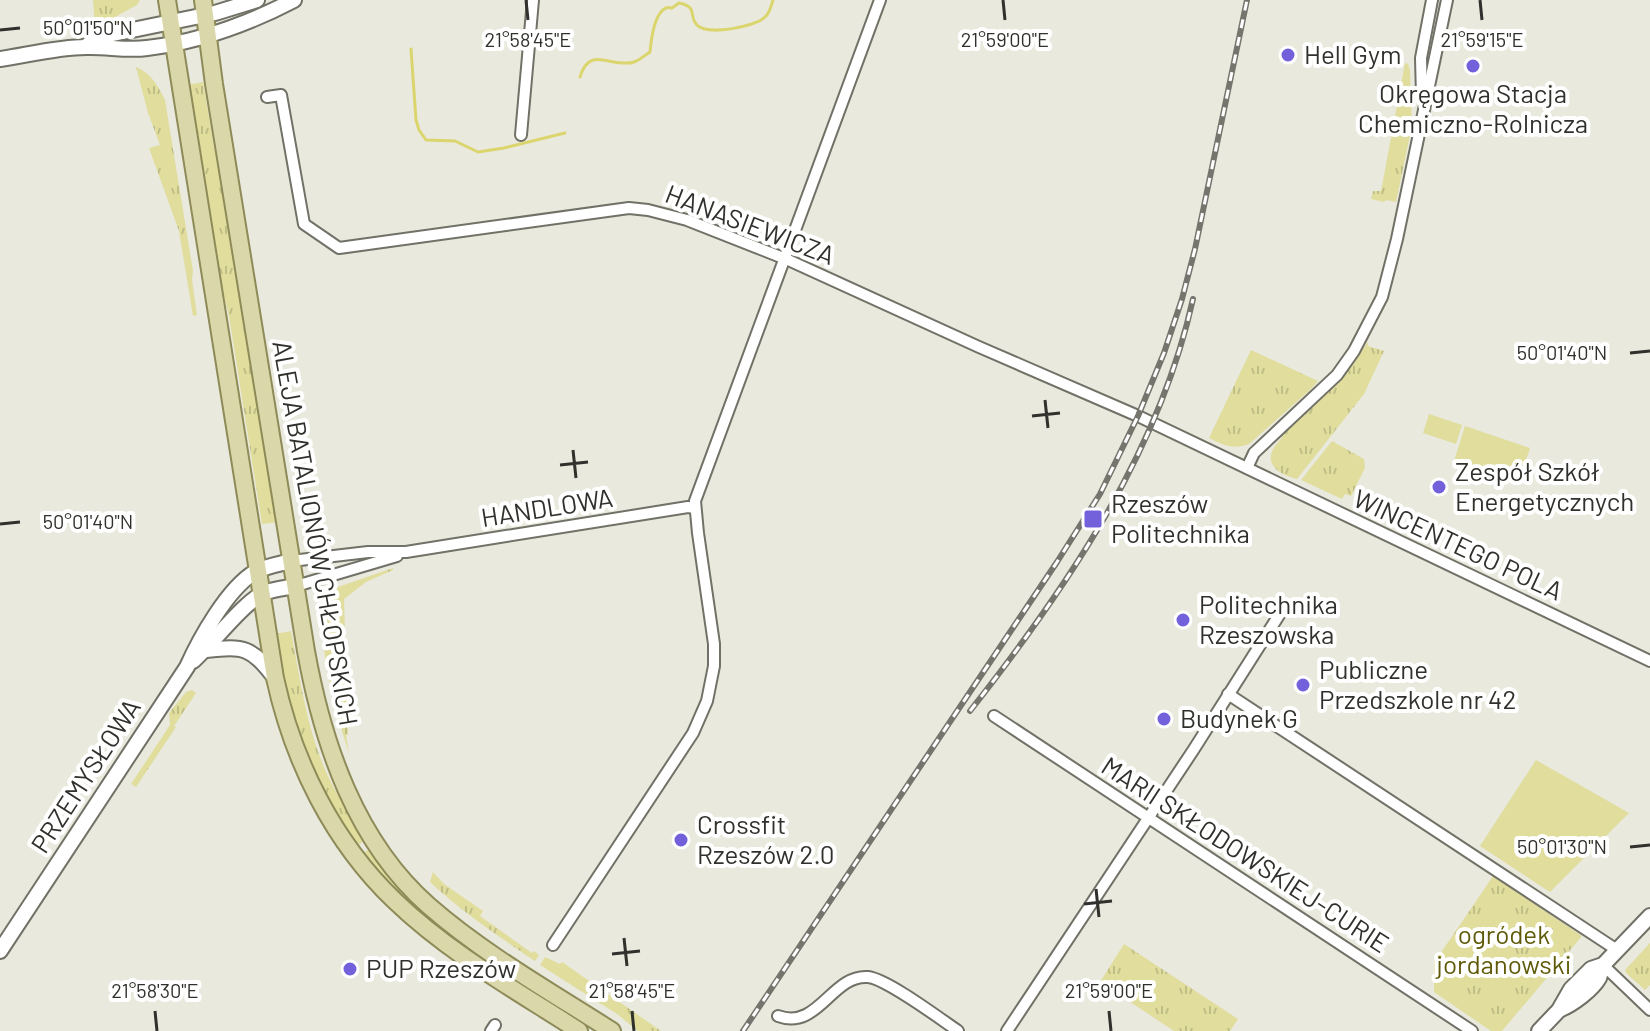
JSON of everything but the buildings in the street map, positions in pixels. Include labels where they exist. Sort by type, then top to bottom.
[{"type":"main road","points":[[167,0],[275,678],[291,735],[312,786],[341,837],[375,881],[413,917],[454,949],[579,1031]]},
{"type":"main road","name":"ALEJA BATALIONÓW CHŁOPSKICH","points":[[204,8],[310,675],[332,755],[356,810],[372,837],[428,905],[481,946],[612,1031]]},
{"type":"street","points":[[85,47],[108,35],[170,23],[204,8],[257,0]]},
{"type":"street","points":[[0,59],[85,47],[124,50],[174,44],[208,37],[294,0]]},
{"type":"street","points":[[521,135],[533,0]]},
{"type":"street","points":[[553,945],[693,733],[707,701],[714,666],[714,644],[695,508],[698,492],[880,0]]},
{"type":"street","points":[[1422,113],[1420,66],[1432,0]]},
{"type":"street","points":[[1247,468],[1254,453],[1337,375],[1354,351],[1382,297],[1447,0]]},
{"type":"street","name":"HANASIEWICZA","points":[[267,97],[281,95],[304,224],[339,248],[629,208],[648,210],[687,220],[786,259],[1247,468]]},
{"type":"street","name":"WINCENTEGO POLA","points":[[1247,468],[1650,661]]},
{"type":"street","name":"HANDLOWA","points":[[296,586],[406,552],[695,508]]},
{"type":"street","name":"HANDLOWA","points":[[291,561],[368,552],[406,552]]},
{"type":"street","points":[[258,570],[291,561]]},
{"type":"street","name":"PRZEMYSŁOWA","points":[[0,951],[187,667],[199,641],[229,597],[258,570]]},
{"type":"street","points":[[263,593],[296,586]]},
{"type":"street","name":"PRZEMYSŁOWA","points":[[187,667],[263,593]]},
{"type":"street","points":[[1007,1031],[1281,612]]},
{"type":"street","points":[[206,650],[239,648],[250,651],[275,678]]},
{"type":"street","points":[[1228,694],[1617,950]]},
{"type":"street","name":"MARII SKŁODOWSKIEJ-CURIE","points":[[994,716],[1472,1031]]},
{"type":"street","points":[[1539,1031],[1559,1010],[1579,998],[1595,982],[1603,965],[1650,916]]},
{"type":"street","points":[[1603,965],[1650,1010]]},
{"type":"street","points":[[778,1016],[786,1021],[805,1019],[851,980],[869,977],[887,984],[958,1031]]},
{"type":"green space","points":[[93,0],[140,0],[137,5],[95,28]]},
{"type":"green space","points":[[1405,63],[1410,70],[1412,126],[1396,202],[1384,202],[1371,199],[1373,191],[1381,191]]},
{"type":"green space","points":[[136,67],[150,76],[165,100],[193,271],[197,315],[193,316],[179,231],[149,148],[160,145]]},
{"type":"green space","points":[[203,82],[214,147],[230,212],[279,522],[262,524],[229,316],[215,259],[187,85]]},
{"type":"green space","points":[[1368,342],[1368,346],[1384,351],[1364,394],[1297,479],[1281,473],[1271,459],[1281,435],[1338,383]]},
{"type":"green space","points":[[1251,350],[1318,381],[1249,444],[1228,446],[1209,438]]},
{"type":"green space","points":[[1429,414],[1462,425],[1456,444],[1423,433]]},
{"type":"green space","points":[[1465,426],[1530,448],[1518,483],[1454,461]]},
{"type":"green space","points":[[1332,441],[1364,459],[1365,468],[1351,496],[1345,494],[1342,499],[1301,480]]},
{"type":"green space","points":[[393,568],[366,582],[344,599],[349,754],[327,669],[321,610],[330,593],[338,587]]},
{"type":"green space","points":[[291,631],[306,711],[318,751],[334,788],[364,837],[360,844],[354,843],[314,775],[288,705],[275,634]]},
{"type":"green space","points":[[192,690],[196,693],[176,727],[136,787],[131,784],[170,725],[169,713],[186,692]]},
{"type":"green space","points":[[1536,760],[1629,813],[1550,892],[1480,846]]},
{"type":"green space","points":[[371,848],[522,980],[520,984],[456,941],[397,892],[363,853]]},
{"type":"green space","points":[[433,872],[444,884],[483,911],[480,916],[539,955],[535,961],[442,893],[430,882]]},
{"type":"green space","name":"ogródek jordanowski","points":[[1493,876],[1582,936],[1502,1031],[1491,1031],[1434,992],[1434,963]]},
{"type":"green space","points":[[1487,906],[1518,926],[1479,985],[1448,964]]},
{"type":"green space","points":[[1650,943],[1650,985],[1645,990],[1625,970]]},
{"type":"green space","points":[[1124,944],[1238,1019],[1230,1031],[1174,1031],[1100,982]]},
{"type":"green space","points":[[545,957],[560,964],[562,962],[661,1031],[638,1031],[540,965]]},
{"type":"waterway","points":[[580,77],[589,62],[634,62],[650,52],[656,21],[666,8],[679,3],[685,5],[691,9],[697,25],[720,30],[760,21],[768,14],[773,0]]},
{"type":"waterway","points":[[411,49],[416,120],[426,140],[455,141],[478,152],[565,133]]},
{"type":"railway","points":[[743,1031],[1100,494],[1138,416],[1182,299],[1247,0]]},
{"type":"railway","points":[[970,711],[1041,617],[1105,517],[1157,411],[1178,356],[1193,299]]},
{"type":"place","name":"Hell Gym","points":[[1288,55]]},
{"type":"place","name":"Okręgowa Stacja Chemiczno-Rolnicza","points":[[1473,66]]},
{"type":"place","name":"Zespół Szkół Energetycznych","points":[[1439,487]]},
{"type":"place","name":"Rzeszów Politechnika","points":[[1093,519]]},
{"type":"place","name":"Politechnika Rzeszowska","points":[[1183,620]]},
{"type":"place","name":"Publiczne Przedszkole nr 42","points":[[1303,685]]},
{"type":"place","name":"Budynek G","points":[[1164,719]]},
{"type":"place","name":"Crossfit Rzeszów 2.0","points":[[681,840]]},
{"type":"place","name":"PUP Rzeszów","points":[[350,969]]}]
